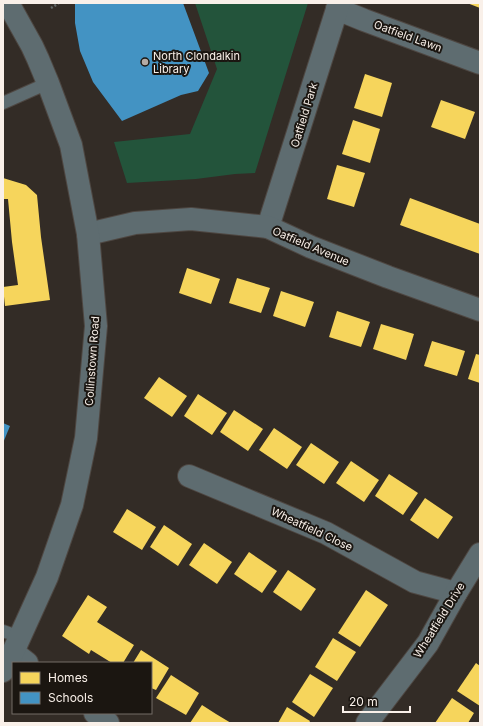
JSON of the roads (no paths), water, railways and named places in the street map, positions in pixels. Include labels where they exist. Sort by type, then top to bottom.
[{"type":"street","name":"Collinstown Road","points":[[3,671],[47,577],[72,505],[86,438],[96,326],[88,234],[71,145],[48,83],[32,46],[8,3]]},
{"type":"street","name":"Oatfield Lawn","points":[[338,6],[364,20],[480,62]]},
{"type":"street","name":"Oatfield Park","points":[[268,227],[338,6]]},
{"type":"street","name":"Oatfield Avenue","points":[[88,234],[135,224],[191,219],[268,227],[318,250],[480,310]]},
{"type":"street","name":"Wheatfield Close","points":[[189,476],[326,533],[415,582],[456,593]]},
{"type":"street","name":"Wheatfield Drive","points":[[367,723],[428,643],[480,554]]},
{"type":"street","points":[[96,714],[108,723]]},
{"type":"lane","points":[[3,103],[48,83]]},
{"type":"place","name":"North Clondalkin Library","points":[[145,62]]}]
